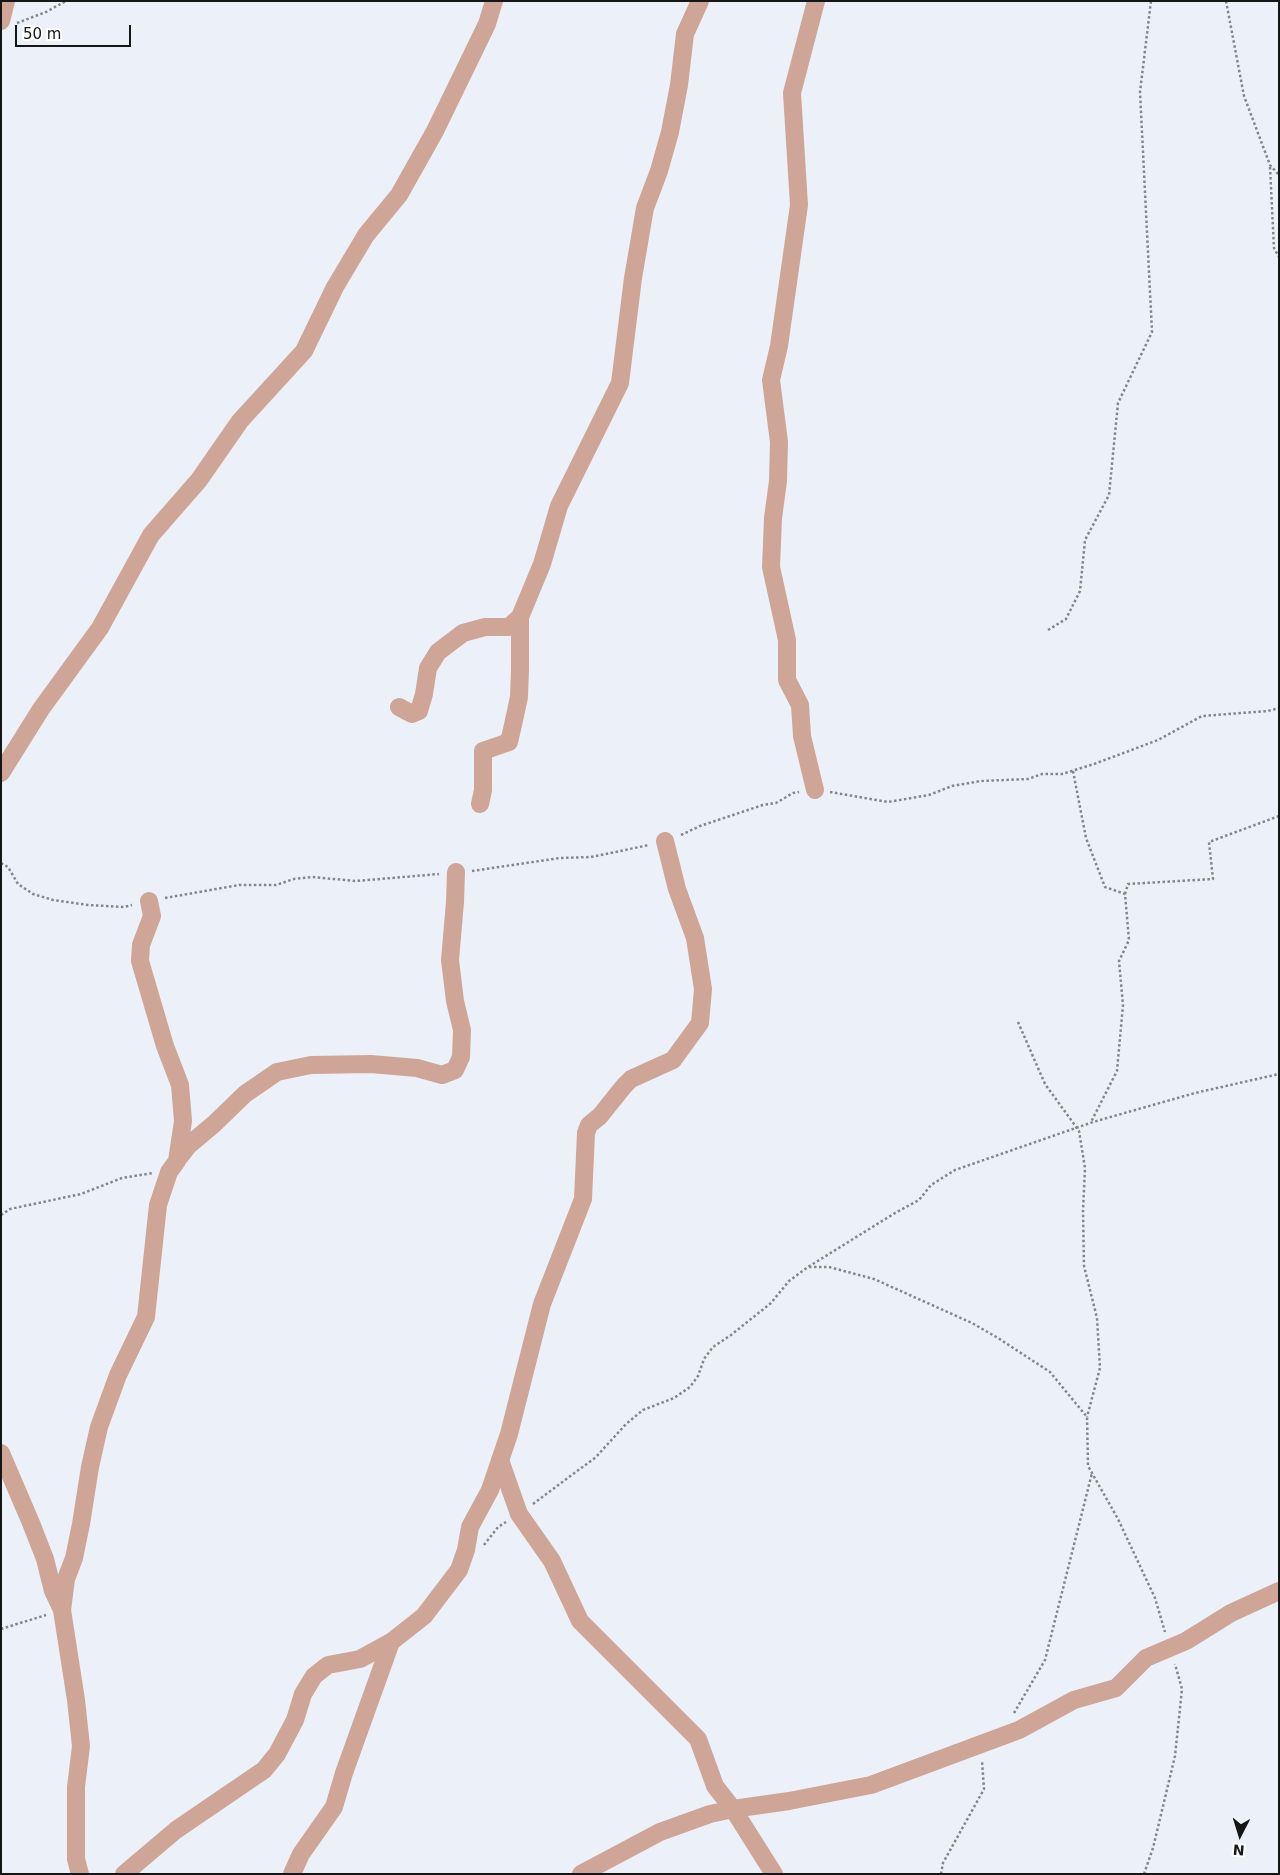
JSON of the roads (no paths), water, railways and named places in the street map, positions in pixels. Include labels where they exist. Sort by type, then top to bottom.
[{"type":"street","points":[[6,1],[6,23]]},
{"type":"street","points":[[1,773],[41,709],[100,628],[151,535],[199,480],[240,421],[304,351],[335,287],[366,235],[399,195],[435,130],[487,24],[494,1]]},
{"type":"street","points":[[480,804],[483,790],[483,751],[509,742],[513,725],[520,669],[520,617],[542,564],[559,506],[620,383],[633,278],[645,208],[659,171],[670,132],[679,85],[685,34],[700,1]]},
{"type":"street","points":[[815,790],[802,736],[800,704],[788,680],[787,640],[771,567],[779,442],[771,380],[779,346],[798,205],[792,93],[816,1]]},
{"type":"street","points":[[399,707],[412,714],[419,711],[428,668],[438,652],[456,638],[463,633],[485,627],[508,627],[520,617]]},
{"type":"street","points":[[124,1874],[176,1830],[264,1770],[277,1754],[295,1720],[303,1694],[314,1676],[328,1665],[360,1659],[391,1642],[424,1616],[459,1570],[466,1550],[470,1528],[490,1490],[509,1434],[542,1304],[552,1283],[567,1236],[583,1198],[586,1134],[589,1126],[600,1116],[631,1079],[673,1060],[700,1023],[703,989],[695,938],[677,889],[665,841]]},
{"type":"street","points":[[173,1167],[189,1144],[214,1124],[245,1094],[277,1072],[310,1065],[371,1064],[417,1068],[442,1074],[455,1070],[461,1057],[462,1030],[455,1001],[450,960],[456,872]]},
{"type":"street","points":[[80,1874],[76,1859],[76,1787],[81,1746],[62,1610],[66,1579],[74,1558],[99,1426],[118,1375],[146,1317],[158,1205],[173,1167],[183,1120],[180,1084],[165,1046],[140,961],[141,945],[152,916],[148,901]]},
{"type":"street","points":[[1,1453],[44,1559],[52,1591],[62,1610]]},
{"type":"street","points":[[500,1460],[520,1514],[552,1561],[580,1621],[698,1738],[715,1786],[733,1809],[774,1874]]},
{"type":"street","points":[[581,1874],[660,1832],[710,1814],[871,1785],[1019,1730],[1074,1700],[1116,1688],[1146,1658],[1186,1641],[1231,1613],[1279,1591]]},
{"type":"street","points":[[292,1874],[301,1854],[334,1807],[344,1773],[391,1642]]}]
